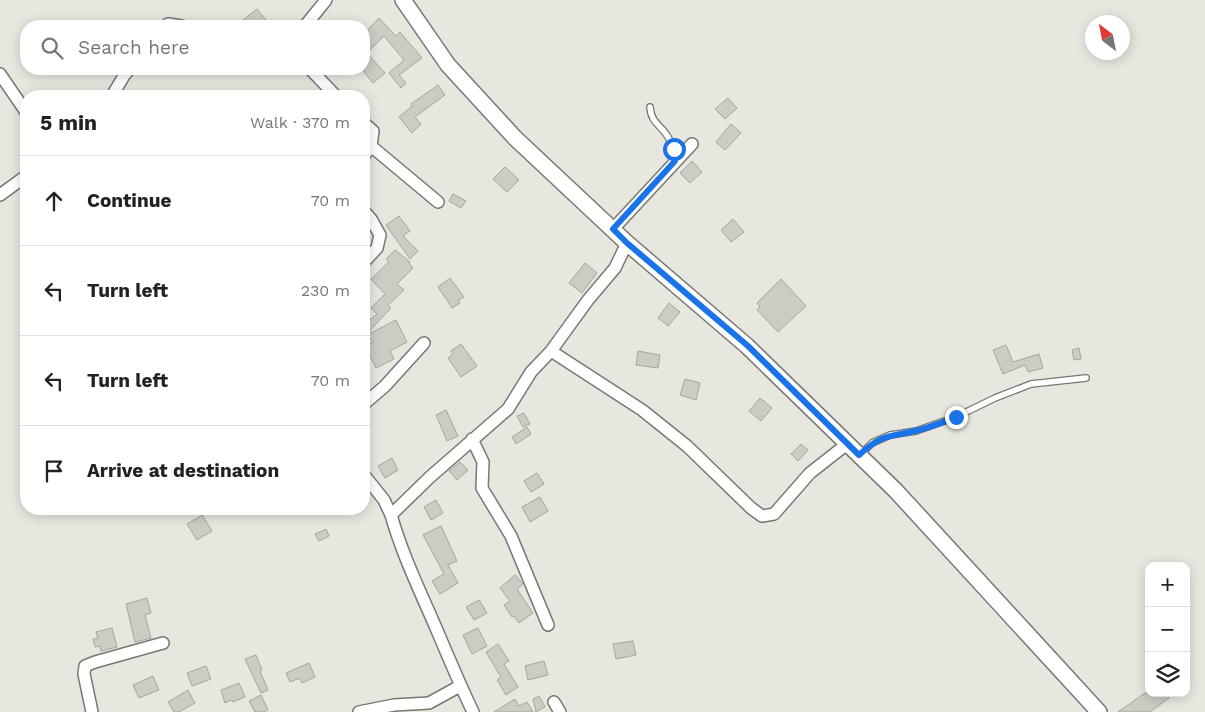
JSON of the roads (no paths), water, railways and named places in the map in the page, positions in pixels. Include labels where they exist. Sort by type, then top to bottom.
[{"type":"street","points":[[310,20],[326,0]]},
{"type":"street","points":[[403,0],[455,72],[516,138],[627,243],[748,346],[896,491],[1099,712]]},
{"type":"street","points":[[0,74],[20,103]]},
{"type":"street","points":[[116,90],[124,75]]},
{"type":"street","points":[[316,75],[330,90]]},
{"type":"street","points":[[370,128],[373,131],[371,146],[438,202]]},
{"type":"street","points":[[613,229],[692,144]]},
{"type":"street","points":[[0,195],[20,180]]},
{"type":"street","points":[[370,218],[380,235],[377,248],[370,256]]},
{"type":"street","points":[[391,515],[430,477],[508,409],[531,372],[551,351],[588,300],[615,268],[627,243]]},
{"type":"street","points":[[370,399],[385,386],[424,343]]},
{"type":"street","points":[[551,351],[642,410],[686,446],[751,508],[762,516],[774,514],[810,473],[847,444]]},
{"type":"street","points":[[472,439],[483,462],[482,488],[511,536],[548,624]]},
{"type":"street","points":[[370,483],[384,500],[391,515],[397,538],[416,587],[473,712]]},
{"type":"street","points":[[92,712],[84,674],[85,666],[163,643]]},
{"type":"street","points":[[360,712],[394,705],[429,703],[460,686]]},
{"type":"lane","points":[[650,107],[650,115],[668,137],[674,149],[675,161]]},
{"type":"lane","points":[[859,455],[872,443],[890,435],[916,431],[956,417],[995,398],[1031,384],[1086,378]]}]
